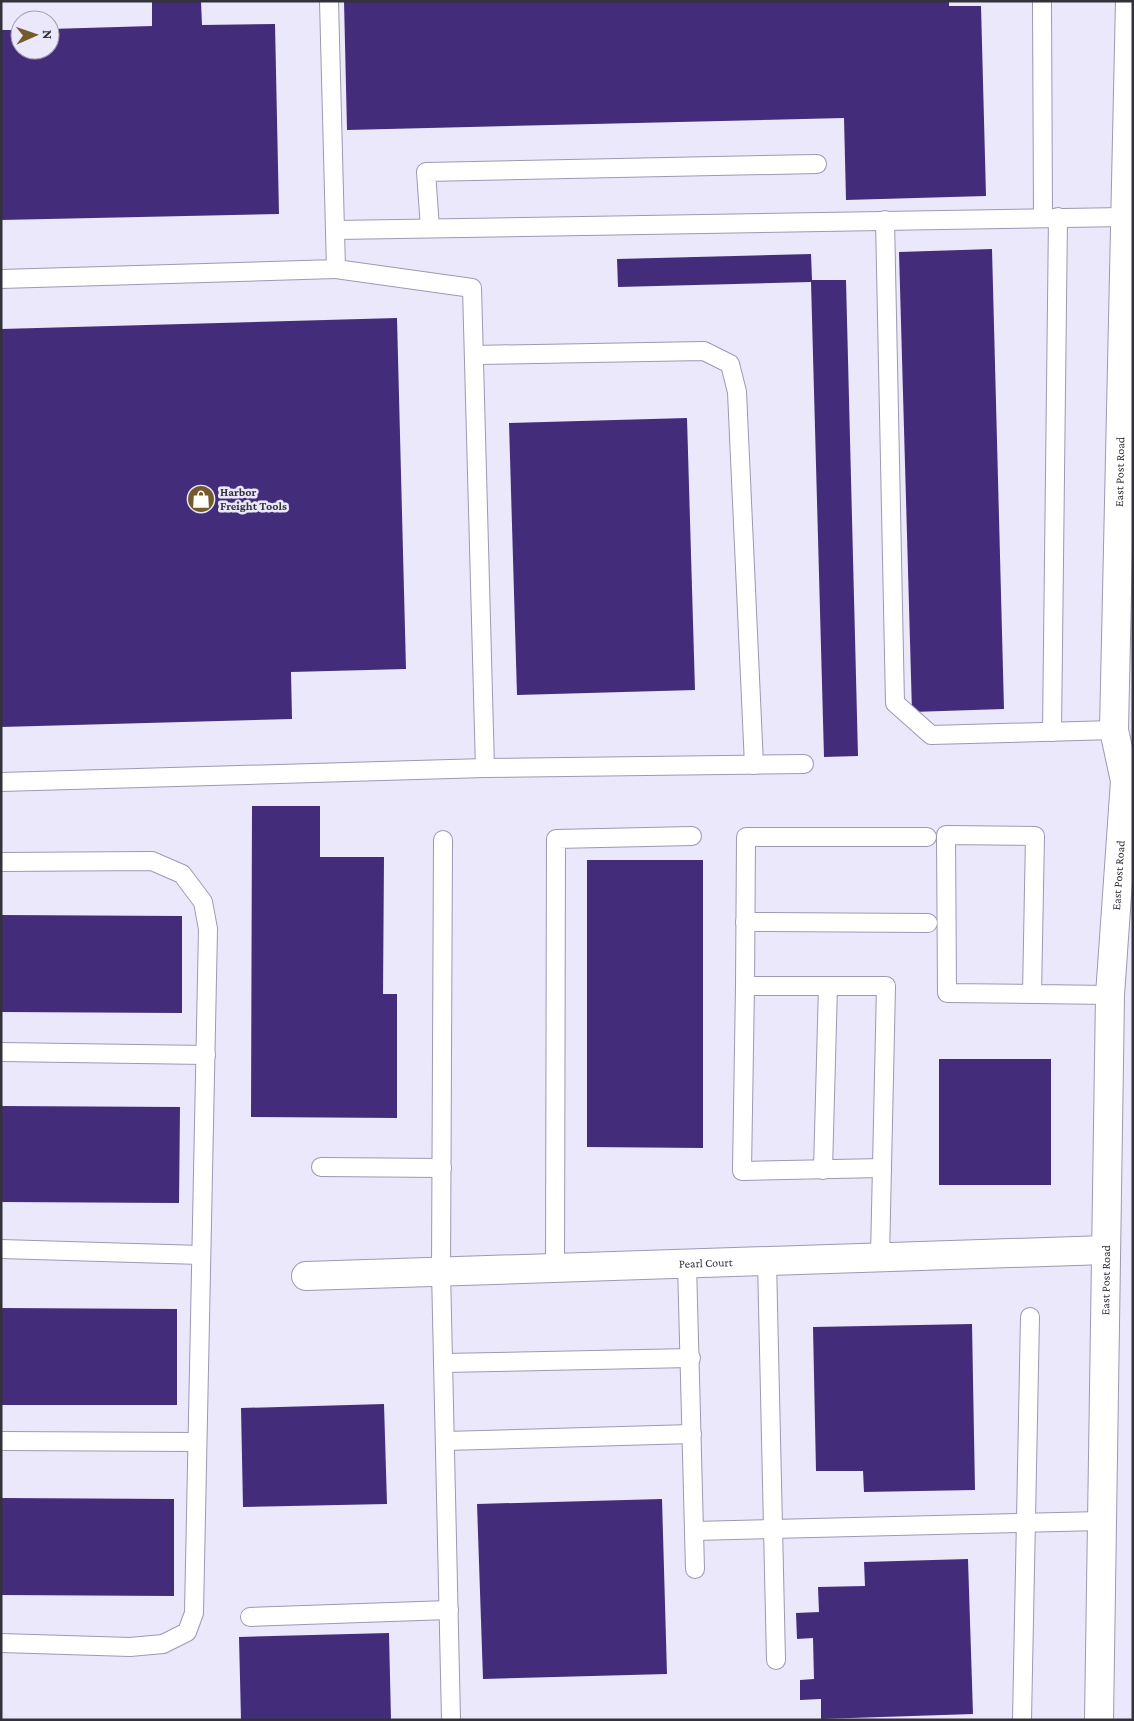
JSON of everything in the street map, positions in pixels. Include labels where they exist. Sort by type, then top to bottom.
[{"type":"street","name":"East Post Road","points":[[1099,1720],[1110,995],[1129,781],[1114,730],[1128,331],[1125,217],[1130,1]]},
{"type":"street","name":"Pearl Court","points":[[306,1276],[1106,1250]]},
{"type":"lane","points":[[329,1],[336,269]]},
{"type":"lane","points":[[1042,1],[1050,217],[1052,732]]},
{"type":"lane","points":[[430,228],[426,172],[817,164]]},
{"type":"lane","points":[[336,230],[1125,217]]},
{"type":"lane","points":[[885,220],[895,703],[931,735],[1114,730]]},
{"type":"lane","points":[[1,279],[336,269],[472,288],[485,768]]},
{"type":"lane","points":[[474,355],[704,351],[730,364],[736,392],[754,764]]},
{"type":"lane","points":[[1,782],[485,768],[804,764]]},
{"type":"lane","points":[[1032,994],[1035,836],[946,835],[947,993],[1110,995]]},
{"type":"lane","points":[[555,1268],[556,838],[692,836]]},
{"type":"lane","points":[[882,1168],[742,1171],[746,837],[927,837]]},
{"type":"lane","points":[[443,840],[441,1271],[451,1720]]},
{"type":"lane","points":[[1,862],[152,862],[182,874],[203,902],[208,929],[194,1613],[187,1632],[163,1644],[130,1647],[1,1643]]},
{"type":"lane","points":[[745,922],[928,923]]},
{"type":"lane","points":[[744,986],[886,986],[880,1257]]},
{"type":"lane","points":[[823,1170],[828,986]]},
{"type":"lane","points":[[1,1052],[206,1055]]},
{"type":"lane","points":[[321,1167],[442,1168]]},
{"type":"lane","points":[[1,1249],[201,1254]]},
{"type":"lane","points":[[767,1261],[776,1660]]},
{"type":"lane","points":[[687,1264],[691,1358],[695,1569]]},
{"type":"lane","points":[[1022,1720],[1030,1317]]},
{"type":"lane","points":[[444,1363],[691,1358]]},
{"type":"lane","points":[[445,1441],[692,1434]]},
{"type":"lane","points":[[1,1441],[197,1442]]},
{"type":"lane","points":[[694,1531],[774,1527],[1102,1521]]},
{"type":"lane","points":[[250,1617],[449,1610]]},
{"type":"building","points":[[152,1],[201,1],[202,25],[275,24],[279,214],[1,220],[1,30],[10,30],[10,60],[60,60],[60,29],[152,26]]},
{"type":"building","points":[[344,1],[949,1],[949,6],[981,6],[986,196],[846,200],[844,118],[347,130]]},
{"type":"building","points":[[992,249],[1004,709],[912,712],[899,252]]},
{"type":"building","points":[[811,254],[812,280],[846,280],[858,756],[824,757],[811,282],[618,287],[617,259]]},
{"type":"building","name":"Harbor Freight Tools","points":[[397,318],[406,669],[291,672],[292,719],[1,727],[1,329]]},
{"type":"building","points":[[687,418],[695,690],[517,695],[509,423]]},
{"type":"building","points":[[252,806],[320,806],[320,857],[384,857],[383,994],[397,994],[397,1118],[251,1117]]},
{"type":"building","points":[[587,860],[703,860],[703,1148],[587,1147]]},
{"type":"building","points":[[1,915],[182,916],[182,1013],[1,1012]]},
{"type":"building","points":[[939,1059],[1051,1059],[1051,1185],[939,1185]]},
{"type":"building","points":[[1,1106],[180,1107],[179,1203],[1,1202]]},
{"type":"building","points":[[1,1308],[177,1309],[177,1405],[1,1405]]},
{"type":"building","points":[[972,1324],[975,1490],[864,1492],[863,1471],[816,1471],[813,1327]]},
{"type":"building","points":[[384,1404],[387,1504],[243,1507],[241,1408]]},
{"type":"building","points":[[1,1498],[174,1499],[174,1596],[1,1595]]},
{"type":"building","points":[[662,1499],[667,1674],[483,1679],[477,1504]]},
{"type":"building","points":[[968,1559],[973,1714],[821,1719],[821,1699],[800,1700],[800,1680],[814,1679],[813,1638],[797,1639],[796,1613],[819,1612],[818,1587],[865,1586],[864,1562]]},
{"type":"building","points":[[389,1633],[391,1720],[241,1720],[239,1637]]},
{"type":"place","name":"Harbor Freight Tools","points":[[201,499]]}]
